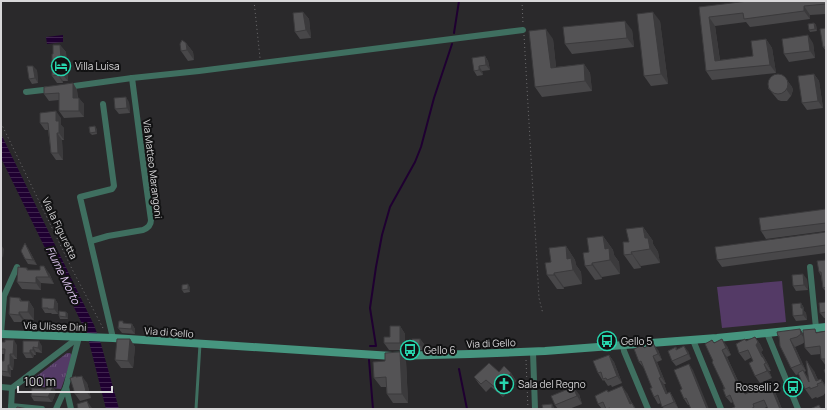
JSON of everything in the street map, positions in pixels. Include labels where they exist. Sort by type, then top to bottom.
[{"type":"street","points":[[63,87],[524,30]]},
{"type":"street","name":"Via Matteo Marangoni","points":[[91,241],[108,236],[144,230],[151,223],[132,78]]},
{"type":"street","points":[[26,92],[55,88]]},
{"type":"street","points":[[103,104],[114,186],[112,189],[80,197],[91,241],[108,338]]},
{"type":"street","name":"Via Ulisse Dini","points":[[17,267],[4,296],[1,334],[108,338]]},
{"type":"street","points":[[810,267],[816,328]]},
{"type":"street","name":"Via di Gello","points":[[108,338],[392,356],[529,354],[826,327]]},
{"type":"street","points":[[767,333],[798,409]]},
{"type":"street","points":[[56,409],[66,387],[81,337]]},
{"type":"street","points":[[1,387],[12,388],[81,337]]},
{"type":"street","points":[[693,340],[721,409]]},
{"type":"street","points":[[623,345],[624,351],[648,409]]},
{"type":"street","points":[[529,354],[535,409]]},
{"type":"street","points":[[66,387],[71,409]]},
{"type":"street","points":[[12,388],[11,408],[42,409]]},
{"type":"lane","points":[[196,409],[200,344]]},
{"type":"path","points":[[1,2],[8,1]]},
{"type":"path","points":[[254,1],[260,62]]},
{"type":"path","points":[[522,1],[539,298],[543,314]]},
{"type":"path","name":"Via la Figuretta","points":[[1,123],[72,269],[108,338]]},
{"type":"path","points":[[528,409],[529,354]]},
{"type":"green space","points":[[782,281],[786,322],[722,328],[717,287]]},
{"type":"green space","points":[[67,353],[72,355],[71,361],[61,389],[25,385]]},
{"type":"water","points":[[63,35],[63,42],[47,44],[46,37]]},
{"type":"water","name":"Fiume Morto","points":[[1,134],[94,325],[101,344],[119,409],[106,409],[87,334],[1,158]]},
{"type":"building","points":[[748,1],[826,1],[826,4],[804,6],[804,11],[744,19],[743,13],[709,17],[715,61],[753,56],[751,41],[766,39],[770,65],[706,71],[699,7]]},
{"type":"building","points":[[303,12],[306,30],[295,32],[293,13]]},
{"type":"building","points":[[653,12],[661,74],[644,76],[637,14]]},
{"type":"building","points":[[625,21],[627,38],[565,44],[563,27]]},
{"type":"building","points":[[814,23],[815,29],[809,30],[808,24]]},
{"type":"building","points":[[826,28],[826,47],[823,47],[820,29]]},
{"type":"building","points":[[546,29],[551,68],[584,64],[585,81],[535,87],[529,31]]},
{"type":"building","points":[[808,35],[810,51],[784,54],[782,39]]},
{"type":"building","points":[[182,40],[186,43],[187,50],[181,51],[180,44]]},
{"type":"building","points":[[53,45],[60,45],[62,74],[52,76],[52,54]]},
{"type":"building","points":[[485,56],[486,65],[479,66],[479,70],[474,71],[472,58]]},
{"type":"building","points":[[27,66],[33,66],[35,78],[29,79]]},
{"type":"building","points":[[778,74],[785,77],[788,84],[785,91],[778,94],[771,91],[768,84],[771,77]]},
{"type":"building","points":[[814,74],[818,101],[802,103],[798,76]]},
{"type":"building","points":[[73,83],[73,98],[79,98],[79,111],[59,111],[59,93],[44,94],[44,87]]},
{"type":"building","points":[[126,97],[127,108],[115,109],[114,98]]},
{"type":"building","points":[[56,111],[56,121],[59,121],[59,133],[57,133],[58,153],[51,153],[48,123],[40,123],[40,113]]},
{"type":"building","points":[[95,126],[96,132],[90,133],[89,127]]},
{"type":"building","points":[[826,209],[826,223],[761,231],[759,218]]},
{"type":"building","points":[[643,227],[645,238],[648,238],[650,249],[631,252],[632,254],[624,255],[623,242],[629,242],[626,229]]},
{"type":"building","points":[[826,232],[826,245],[717,260],[715,247]]},
{"type":"building","points":[[603,236],[605,249],[609,248],[610,260],[592,263],[592,265],[585,266],[583,253],[589,252],[587,238]]},
{"type":"building","points":[[25,243],[33,260],[25,259],[21,251]]},
{"type":"building","points":[[566,246],[567,259],[571,258],[573,270],[554,273],[554,275],[547,275],[545,263],[551,262],[549,248]]},
{"type":"building","points":[[826,260],[826,287],[823,288],[821,272],[819,272],[817,261]]},
{"type":"building","points":[[40,266],[44,266],[49,277],[36,277],[36,283],[17,282],[18,267],[27,268],[27,270],[40,270]]},
{"type":"building","points":[[803,274],[804,285],[793,286],[792,275]]},
{"type":"building","points":[[188,284],[188,289],[182,290],[182,285]]},
{"type":"building","points":[[10,297],[20,298],[20,301],[29,301],[28,312],[19,312],[19,315],[9,314]]},
{"type":"building","points":[[42,298],[55,299],[54,309],[42,308]]},
{"type":"building","points":[[826,302],[826,312],[820,313],[819,303]]},
{"type":"building","points":[[801,303],[803,315],[793,316],[792,304]]},
{"type":"building","points":[[59,311],[66,312],[66,317],[59,316]]},
{"type":"building","points":[[119,321],[132,324],[131,329],[118,328]]},
{"type":"building","points":[[390,326],[400,326],[400,343],[384,343],[384,337],[390,337]]},
{"type":"building","points":[[800,329],[801,334],[790,339],[801,364],[791,368],[780,346],[777,332]]},
{"type":"building","points":[[815,329],[816,333],[826,331],[825,359],[821,359],[820,346],[805,348],[803,330]]},
{"type":"building","points":[[755,337],[758,342],[756,345],[766,363],[764,364],[767,371],[755,376],[749,363],[753,361],[748,350],[739,353],[736,344],[745,339],[746,341]]},
{"type":"building","points":[[117,339],[130,339],[128,361],[115,360]]},
{"type":"building","points":[[412,339],[420,339],[420,345],[412,345]]},
{"type":"building","points":[[722,339],[726,348],[722,350],[737,383],[740,382],[745,394],[766,385],[770,385],[780,409],[768,409],[764,400],[753,404],[754,407],[751,409],[730,409],[735,407],[730,395],[726,397],[723,389],[725,389],[705,344],[712,340],[714,343]]},
{"type":"building","points":[[5,340],[14,340],[13,354],[10,354],[10,365],[8,365],[8,372],[1,371],[1,361],[4,361],[5,349],[1,349],[1,342],[5,342]]},
{"type":"building","points":[[23,341],[39,341],[38,348],[33,347],[33,350],[30,350],[30,353],[23,353]]},
{"type":"building","points":[[653,343],[658,354],[653,356],[661,377],[659,378],[666,394],[670,392],[674,402],[662,407],[658,395],[654,397],[641,361],[639,362],[634,349],[643,345],[644,348]]},
{"type":"building","points":[[684,346],[688,354],[672,361],[668,351],[676,347],[676,350]]},
{"type":"building","points":[[400,352],[402,394],[387,394],[386,377],[374,378],[373,362],[385,361],[385,353]]},
{"type":"building","points":[[609,355],[617,376],[607,380],[606,378],[603,379],[601,372],[598,373],[593,361]]},
{"type":"building","points":[[806,361],[816,381],[821,379],[822,382],[817,384],[818,386],[810,389],[810,387],[805,389],[798,373],[803,370],[809,382]]},
{"type":"building","points":[[489,363],[499,372],[504,366],[511,373],[498,390],[486,380],[481,384],[474,377]]},
{"type":"building","points":[[689,364],[707,409],[691,409],[680,390],[682,389],[674,370]]},
{"type":"building","points":[[82,376],[86,391],[75,394],[70,378]]},
{"type":"building","points":[[47,385],[53,387],[48,397],[31,396],[32,388],[46,389]]},
{"type":"building","points":[[622,386],[630,404],[632,403],[635,409],[606,409],[603,402],[598,404],[595,396],[607,390],[608,392]]},
{"type":"building","points":[[573,387],[577,396],[555,405],[551,396]]},
{"type":"building","points":[[87,401],[90,409],[78,409],[77,404]]},
{"type":"building","points":[[552,404],[552,409],[543,409],[542,405]]},
{"type":"building","points":[[819,405],[821,409],[810,409]]},
{"type":"building","points":[[17,407],[28,409],[16,409]]},
{"type":"waterway","points":[[454,33],[459,1]]},
{"type":"waterway","points":[[370,346],[376,346],[370,308],[382,235],[390,207],[415,162],[421,147],[434,98],[452,44]]},
{"type":"waterway","points":[[369,360],[373,409]]},
{"type":"waterway","points":[[459,369],[467,409]]},
{"type":"place","name":"Villa Luisa","points":[[61,66]]},
{"type":"place","name":"Gello 5","points":[[607,341]]},
{"type":"place","name":"Gello 6","points":[[410,350]]},
{"type":"place","name":"Sala del Regno","points":[[504,384]]},
{"type":"place","name":"Rosselli 2","points":[[793,387]]}]
